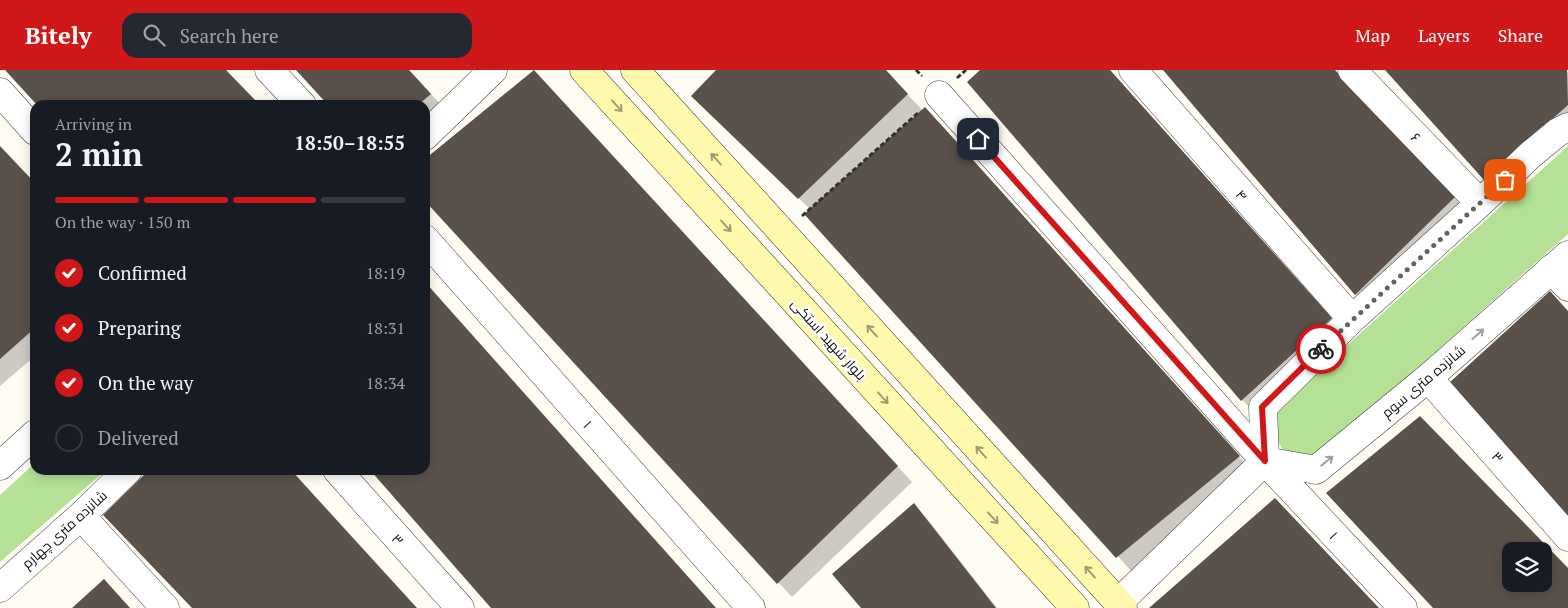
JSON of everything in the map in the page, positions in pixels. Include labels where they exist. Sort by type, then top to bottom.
[{"type":"main road","name":"بلوار شهید استکی","points":[[584,70],[1074,608]]},
{"type":"main road","points":[[634,70],[1121,605]]},
{"type":"street","points":[[269,70],[297,100]]},
{"type":"street","points":[[430,131],[493,70]]},
{"type":"street","name":"۴","points":[[1133,70],[1352,319]]},
{"type":"street","name":"۶","points":[[1352,70],[1480,203]]},
{"type":"street","points":[[0,92],[30,125]]},
{"type":"street","name":"۱","points":[[939,95],[1265,461],[1403,608]]},
{"type":"street","points":[[1121,605],[1265,461],[1262,407],[1352,319],[1529,156],[1558,132],[1568,127]]},
{"type":"street","name":"۱","points":[[430,245],[751,608]]},
{"type":"street","name":"شانزده متری سوم","points":[[1265,461],[1316,470],[1562,270]]},
{"type":"street","name":"۳","points":[[1428,378],[1568,537]]},
{"type":"street","name":"شانزده متری چهارم","points":[[0,588],[81,516],[123,475]]},
{"type":"street","name":"۳","points":[[341,475],[460,608]]},
{"type":"street","points":[[81,516],[164,608]]},
{"type":"path","points":[[783,233],[966,70]]},
{"type":"green space","points":[[1568,146],[1568,234],[1315,459],[1286,456],[1272,430],[1274,411]]},
{"type":"green space","points":[[30,468],[30,475],[100,475],[0,562],[0,495]]},
{"type":"building","points":[[5,70],[226,70],[255,100],[32,100]]},
{"type":"building","points":[[296,70],[409,70],[431,94],[424,100],[323,100]]},
{"type":"building","points":[[534,70],[898,466],[777,584],[430,206],[430,155]]},
{"type":"building","points":[[716,70],[886,70],[908,94],[798,199],[691,96]]},
{"type":"building","points":[[980,70],[1110,70],[1332,318],[1241,401],[967,82]]},
{"type":"building","points":[[1163,70],[1335,70],[1456,196],[1355,295]]},
{"type":"building","points":[[1385,70],[1567,70],[1568,105],[1484,180]]},
{"type":"building","points":[[925,107],[1240,456],[1116,558],[804,214]]},
{"type":"building","points":[[0,146],[30,178],[30,332],[0,359]]},
{"type":"building","points":[[430,288],[716,608],[491,608],[374,475],[430,475]]},
{"type":"building","points":[[1550,291],[1568,311],[1568,516],[1449,383]]},
{"type":"building","points":[[1420,416],[1543,542],[1502,542],[1502,592],[1552,592],[1552,552],[1568,568],[1568,608],[1433,608],[1326,493]]},
{"type":"building","points":[[144,475],[296,475],[417,608],[192,608],[103,515]]},
{"type":"building","points":[[1275,498],[1379,608],[1149,608]]},
{"type":"building","points":[[914,503],[996,608],[861,608],[832,574]]},
{"type":"building","points":[[104,579],[130,608],[72,608]]},
{"type":"way so far","points":[[1321,349],[1505,180]]},
{"type":"route","points":[[978,139],[1265,461],[1262,407],[1321,349]]}]
